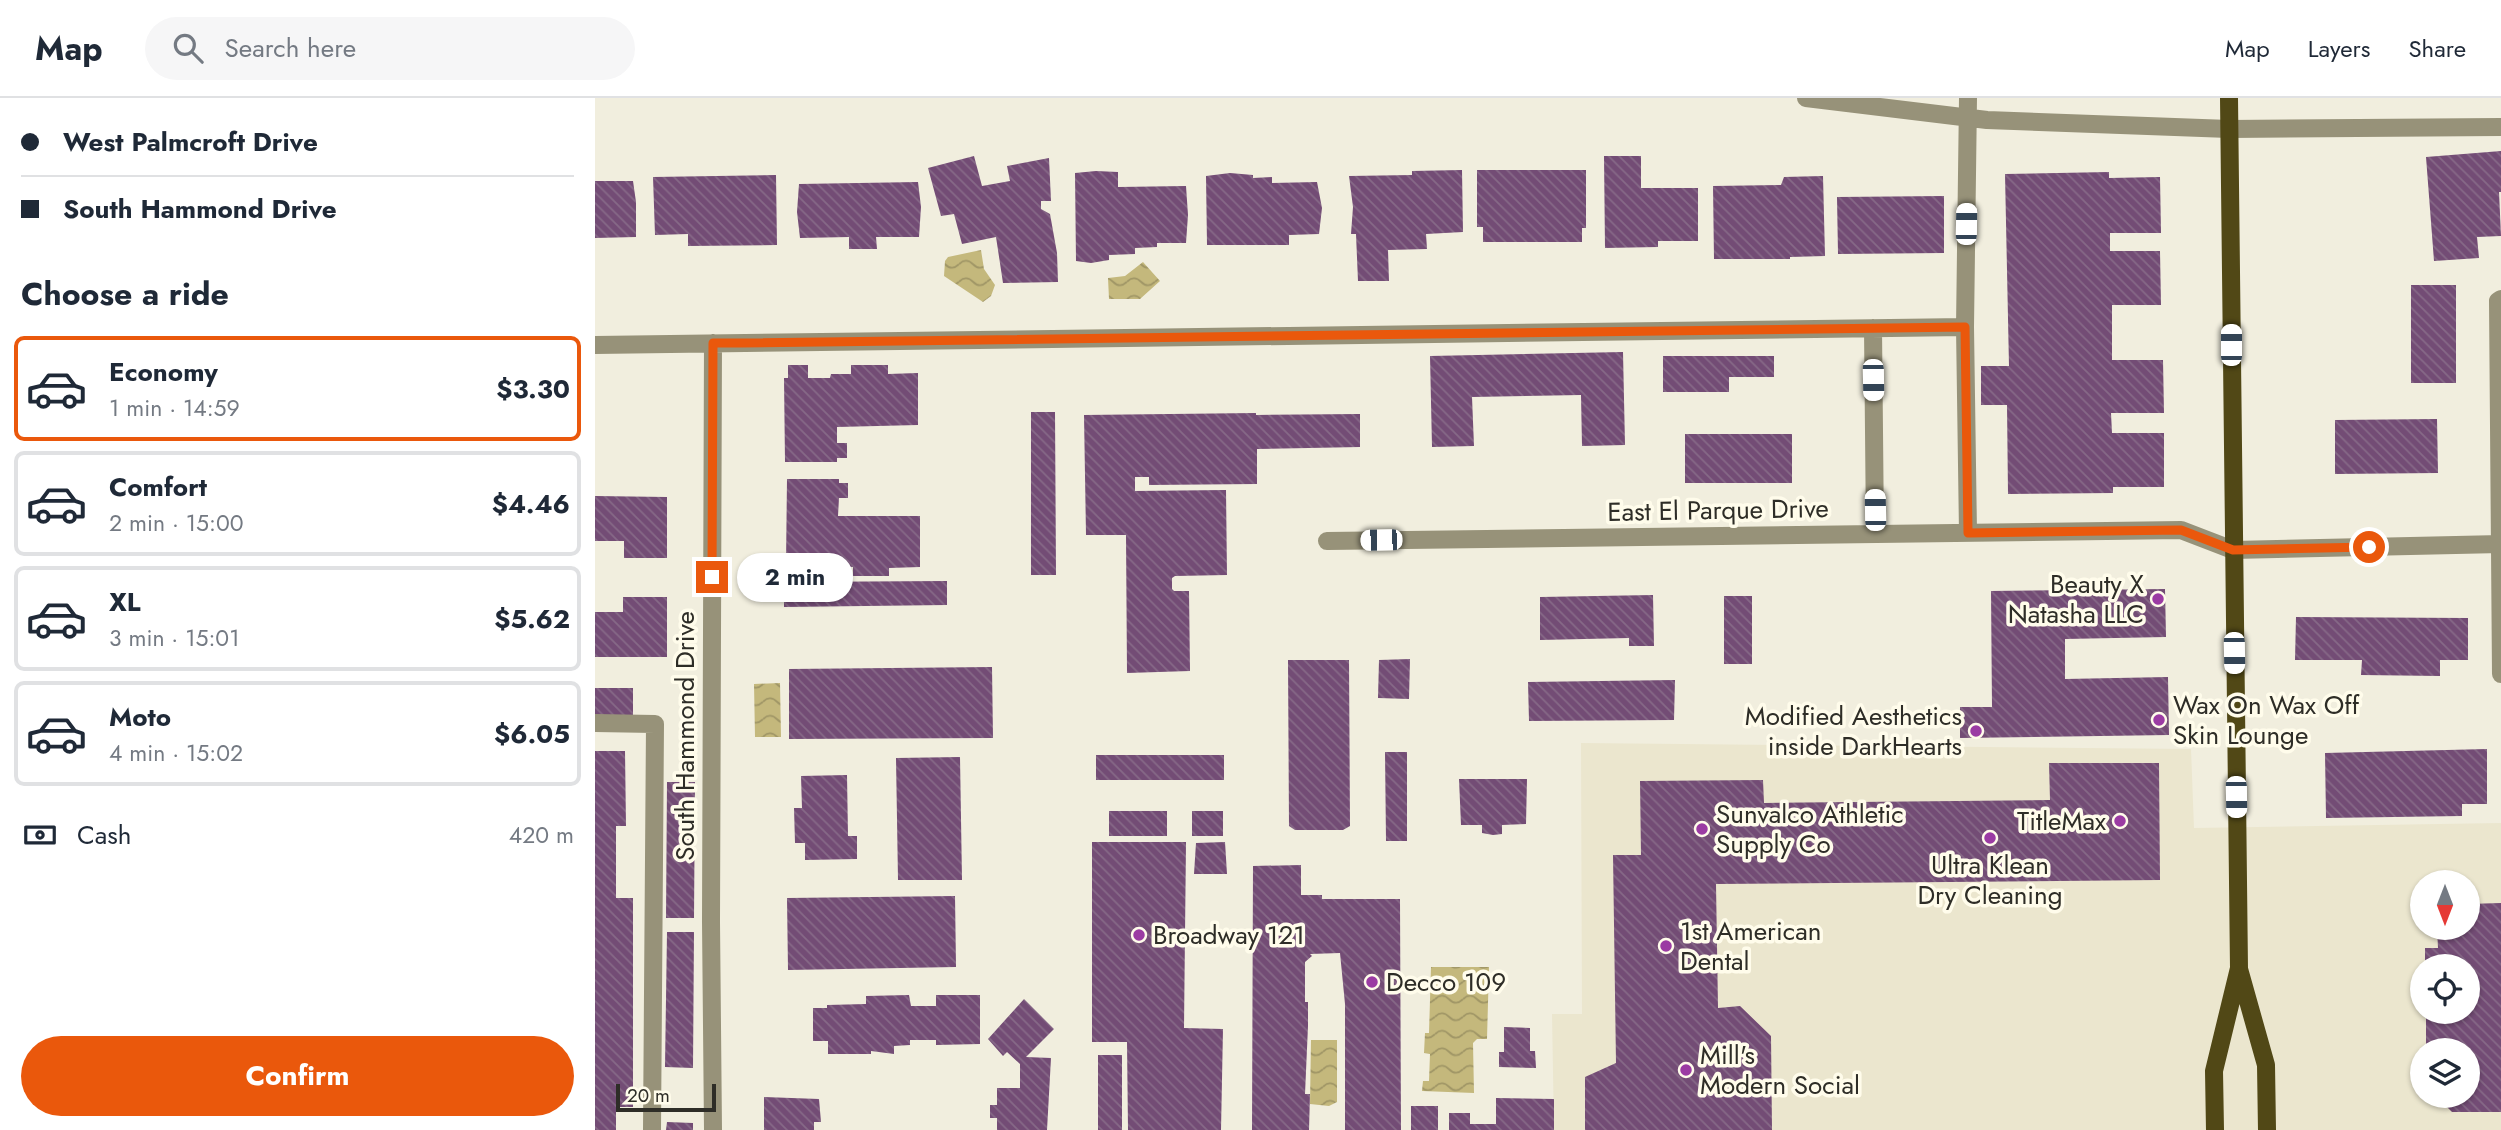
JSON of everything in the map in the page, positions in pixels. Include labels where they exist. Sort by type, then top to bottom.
[{"type":"main road","points":[[2215,1130],[2214,1071],[2239,968],[2229,98]]},
{"type":"main road","points":[[2239,968],[2266,1065],[2267,1130]]},
{"type":"street","points":[[1806,98],[1968,117],[2229,129],[2501,127]]},
{"type":"street","points":[[1968,98],[1965,327],[1968,533]]},
{"type":"street","points":[[2501,299],[2498,301],[2501,674]]},
{"type":"street","points":[[595,345],[1965,327]]},
{"type":"street","points":[[1873,328],[1875,534]]},
{"type":"street","name":"South Hammond Drive","points":[[713,343],[713,1130]]},
{"type":"street","name":"East El Parque Drive","points":[[1327,541],[2181,530],[2233,550]]},
{"type":"street","points":[[2233,550],[2500,544]]},
{"type":"street","points":[[595,723],[655,724],[652,1130]]},
{"type":"shaded area","points":[[1581,743],[2191,749],[2194,828],[2501,823],[2501,1130],[1554,1130],[1552,1014],[1582,1014]]},
{"type":"water","points":[[981,250],[984,269],[995,285],[991,296],[983,302],[944,276],[945,261],[948,257]]},
{"type":"water","points":[[1143,262],[1160,281],[1140,299],[1109,299],[1108,278],[1125,276]]},
{"type":"water","points":[[780,683],[781,737],[755,737],[754,684]]},
{"type":"water","points":[[1431,967],[1489,967],[1487,1039],[1477,1039],[1473,1043],[1474,1093],[1422,1091],[1423,1081],[1429,1081],[1430,1054],[1424,1053],[1425,1033],[1429,1033]]},
{"type":"water","points":[[1311,1040],[1337,1040],[1337,1102],[1329,1106],[1310,1104]]},
{"type":"building","points":[[2501,151],[2501,236],[2477,237],[2479,258],[2434,261],[2426,157]]},
{"type":"building","points":[[974,156],[982,186],[1010,181],[1007,166],[1049,158],[1051,201],[1041,201],[1041,209],[1050,214],[1057,253],[1058,282],[1003,283],[996,237],[962,244],[954,214],[941,216],[928,168]]},
{"type":"building","points":[[1604,156],[1641,156],[1641,188],[1698,188],[1698,241],[1658,241],[1658,247],[1605,248]]},
{"type":"building","points":[[1462,170],[1463,232],[1426,234],[1427,249],[1388,250],[1389,281],[1358,281],[1356,234],[1351,234],[1353,207],[1349,176],[1412,175],[1412,171]]},
{"type":"building","points":[[1477,170],[1586,170],[1586,228],[1582,228],[1582,242],[1483,242],[1483,227],[1477,227]]},
{"type":"building","points":[[1118,172],[1118,187],[1186,186],[1186,243],[1157,243],[1157,247],[1135,248],[1135,254],[1109,255],[1109,260],[1091,263],[1076,261],[1075,173]]},
{"type":"building","points":[[2109,172],[2109,178],[2160,177],[2161,233],[2110,233],[2110,251],[2160,251],[2161,305],[2112,305],[2112,360],[2163,360],[2164,413],[2111,413],[2112,433],[2164,433],[2164,487],[2113,487],[2113,493],[2008,494],[2007,405],[1981,405],[1981,366],[2009,366],[2005,174]]},
{"type":"building","points":[[1230,173],[1253,175],[1253,178],[1272,177],[1272,183],[1317,182],[1322,208],[1319,234],[1289,235],[1289,245],[1207,245],[1206,176]]},
{"type":"building","points":[[776,175],[777,245],[688,246],[688,234],[655,235],[653,177]]},
{"type":"building","points":[[1823,176],[1825,256],[1714,259],[1713,186],[1781,185],[1784,177]]},
{"type":"building","points":[[595,181],[633,181],[636,237],[595,238]]},
{"type":"building","points":[[918,182],[921,207],[919,237],[876,237],[877,249],[849,249],[849,237],[800,238],[797,212],[799,184]]},
{"type":"building","points":[[1944,196],[1944,253],[1838,254],[1837,197]]},
{"type":"building","points":[[2411,285],[2456,285],[2456,383],[2411,383]]},
{"type":"building","points":[[1623,352],[1625,445],[1582,446],[1581,395],[1472,397],[1474,446],[1432,447],[1430,356]]},
{"type":"building","points":[[1663,356],[1774,356],[1774,377],[1729,377],[1729,392],[1663,392]]},
{"type":"building","points":[[788,365],[808,365],[808,378],[851,374],[851,365],[888,365],[888,374],[918,373],[918,425],[837,427],[837,443],[847,443],[847,458],[837,458],[837,462],[785,462],[784,378],[788,378]]},
{"type":"building","points":[[1031,412],[1055,412],[1056,575],[1031,575]]},
{"type":"building","points":[[1360,414],[1360,447],[1257,449],[1257,484],[1149,485],[1149,477],[1135,477],[1135,491],[1226,490],[1227,575],[1172,578],[1174,591],[1189,591],[1190,671],[1127,673],[1126,535],[1086,535],[1084,415]]},
{"type":"building","points":[[2437,419],[2438,473],[2335,474],[2335,420]]},
{"type":"building","points":[[1685,434],[1792,434],[1792,483],[1685,483]]},
{"type":"building","points":[[787,479],[839,479],[839,483],[848,483],[848,498],[839,498],[838,516],[920,516],[920,567],[889,568],[889,576],[853,576],[853,567],[809,564],[809,578],[790,578],[789,564],[786,564]]},
{"type":"building","points":[[595,496],[667,497],[667,558],[624,558],[624,541],[595,541]]},
{"type":"building","points":[[947,581],[947,605],[784,607],[784,582]]},
{"type":"building","points":[[2165,589],[2166,637],[2065,639],[2065,679],[2168,677],[2169,735],[1960,738],[1960,707],[1992,707],[1991,591]]},
{"type":"building","points":[[1653,595],[1654,646],[1629,646],[1629,638],[1540,640],[1540,597]]},
{"type":"building","points":[[1724,596],[1752,596],[1752,664],[1724,664]]},
{"type":"building","points":[[623,597],[667,597],[667,657],[595,657],[595,612],[623,612]]},
{"type":"building","points":[[2296,617],[2468,618],[2468,660],[2440,660],[2440,676],[2361,675],[2362,660],[2295,660]]},
{"type":"building","points":[[1410,659],[1409,699],[1378,698],[1379,660]]},
{"type":"building","points":[[1288,660],[1349,660],[1350,826],[1343,830],[1295,830],[1289,826]]},
{"type":"building","points":[[992,667],[993,738],[789,739],[789,669]]},
{"type":"building","points":[[1675,680],[1674,720],[1529,721],[1528,682]]},
{"type":"building","points":[[595,688],[633,688],[633,715],[595,715]]},
{"type":"building","points":[[2487,749],[2487,804],[2462,804],[2462,816],[2326,818],[2325,753]]},
{"type":"building","points":[[595,751],[625,751],[626,826],[616,826],[616,898],[633,898],[633,1107],[616,1107],[616,1130],[595,1130]]},
{"type":"building","points":[[1385,752],[1407,752],[1407,841],[1386,841]]},
{"type":"building","points":[[1096,755],[1224,755],[1224,780],[1096,780]]},
{"type":"building","points":[[960,757],[962,880],[898,880],[896,758]]},
{"type":"building","points":[[2049,763],[2159,763],[2160,880],[1716,884],[1718,1008],[1740,1006],[1771,1036],[1772,1130],[1585,1130],[1585,1077],[1616,1063],[1613,855],[1641,855],[1640,781],[1763,780],[1764,803],[2050,800]]},
{"type":"building","points":[[847,775],[848,836],[857,836],[857,859],[805,860],[805,843],[795,843],[794,808],[802,808],[801,776]]},
{"type":"building","points":[[1459,779],[1527,779],[1526,824],[1502,825],[1502,834],[1493,835],[1482,833],[1482,825],[1461,825]]},
{"type":"building","points":[[667,782],[695,782],[694,918],[666,918]]},
{"type":"building","points":[[1109,811],[1167,811],[1167,836],[1109,836]]},
{"type":"building","points":[[1192,811],[1223,811],[1223,836],[1192,836]]},
{"type":"building","name":"Broadway 121","points":[[1092,842],[1186,842],[1184,1028],[1223,1029],[1221,1130],[1128,1130],[1127,1042],[1092,1042]]},
{"type":"building","points":[[1225,842],[1227,874],[1194,874],[1196,843]]},
{"type":"building","name":"Decco 109","points":[[1301,865],[1301,895],[1322,895],[1322,899],[1400,899],[1401,1130],[1345,1130],[1345,1004],[1340,953],[1310,954],[1312,956],[1305,962],[1308,1026],[1305,1094],[1310,1094],[1309,1130],[1252,1130],[1253,866]]},
{"type":"building","points":[[955,896],[956,967],[788,970],[787,898]]},
{"type":"building","points":[[2501,903],[2501,1112],[2452,1112],[2448,1108],[2480,1108],[2480,1038],[2426,1038],[2426,1024],[2480,1024],[2480,954],[2425,954],[2425,948],[2438,948],[2438,940],[2480,940],[2480,904]]},
{"type":"building","points":[[667,932],[694,932],[693,1068],[665,1067]]},
{"type":"building","points":[[909,995],[911,1006],[936,1006],[936,995],[980,995],[980,1044],[936,1045],[936,1040],[910,1040],[910,1045],[894,1046],[894,1054],[871,1051],[871,1054],[828,1054],[828,1041],[813,1041],[813,1008],[866,1004],[866,996]]},
{"type":"building","points":[[1024,999],[1054,1029],[1026,1057],[1051,1058],[1047,1130],[997,1130],[997,1118],[990,1118],[990,1105],[997,1105],[997,1088],[1020,1088],[1020,1064],[1007,1052],[1003,1056],[988,1039]]},
{"type":"building","points":[[1504,1027],[1530,1028],[1530,1051],[1535,1051],[1536,1068],[1499,1067],[1499,1052],[1504,1052]]},
{"type":"building","points":[[1098,1055],[1122,1055],[1122,1130],[1098,1130]]},
{"type":"building","points":[[764,1097],[819,1099],[821,1122],[814,1122],[814,1130],[764,1130]]},
{"type":"building","points":[[1496,1098],[1554,1099],[1554,1130],[1449,1130],[1449,1113],[1470,1113],[1470,1124],[1496,1124]]},
{"type":"building","points":[[1411,1106],[1438,1106],[1438,1130],[1411,1130]]},
{"type":"building","points":[[667,1122],[693,1123],[693,1130],[666,1130]]},
{"type":"place","name":"Beauty X Natasha LLC","points":[[2158,599]]},
{"type":"place","name":"Wax On Wax Off Skin Lounge","points":[[2159,720]]},
{"type":"place","name":"Modified Aesthetics inside DarkHearts","points":[[1976,731]]},
{"type":"place","name":"TitleMax","points":[[2120,821]]},
{"type":"place","name":"Sunvalco Athletic Supply Co","points":[[1702,829]]},
{"type":"place","name":"Ultra Klean Dry Cleaning","points":[[1990,838]]},
{"type":"place","name":"Broadway 121","points":[[1139,935]]},
{"type":"place","name":"1st American Dental","points":[[1666,946]]},
{"type":"place","name":"Decco 109","points":[[1372,982]]},
{"type":"place","name":"Mill's Modern Social","points":[[1686,1070]]},
{"type":"route","points":[[712,577],[713,343],[1965,327],[1968,533],[2181,530],[2233,550],[2369,547]]}]
